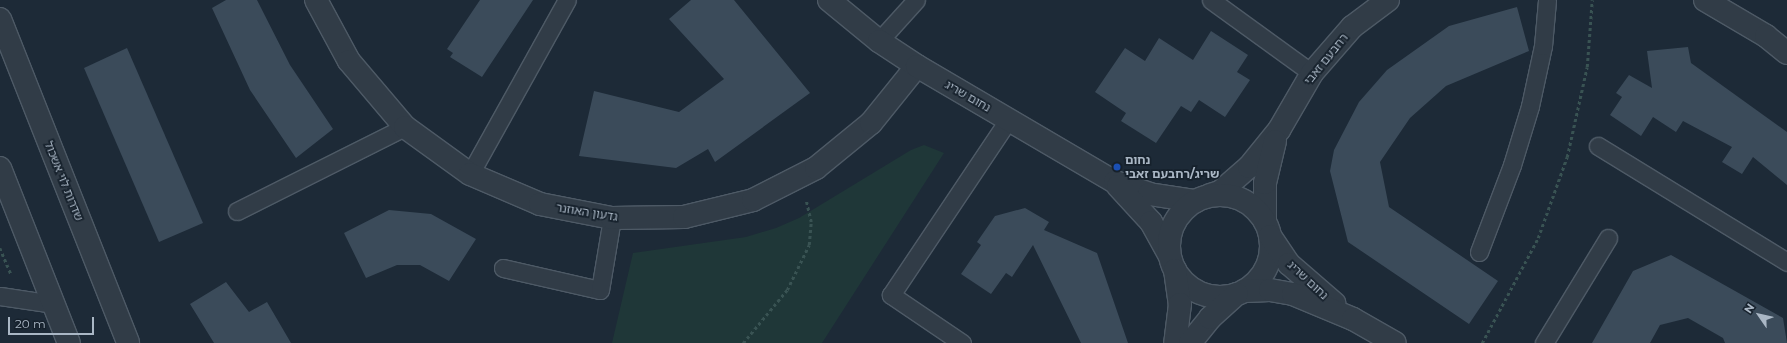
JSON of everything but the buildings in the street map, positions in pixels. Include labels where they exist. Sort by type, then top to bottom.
[{"type":"street","name":"גדעון האוזנר","points":[[316,0],[349,61],[405,127],[470,174],[540,204],[612,218],[684,217],[753,200],[816,168],[871,123],[916,66]]},
{"type":"street","name":"נחום שריג","points":[[829,0],[879,41],[916,66],[1115,182],[1149,194],[1203,198]]},
{"type":"street","name":"רחבעם זאבי","points":[[1203,198],[1220,192],[1236,180],[1279,130],[1312,73],[1352,27],[1388,0]]},
{"type":"street","points":[[1705,0],[1766,36],[1787,53]]},
{"type":"street","name":"שדרות לוי אשכול","points":[[0,20],[128,343]]},
{"type":"street","name":"רחבעם זאבי","points":[[1268,228],[1265,183],[1279,130]]},
{"type":"street","points":[[0,168],[69,343]]},
{"type":"street","name":"נחום שריג","points":[[1115,182],[1151,222],[1172,263]]},
{"type":"street","points":[[1175,343],[1180,304],[1169,240],[1173,224],[1182,210],[1203,198],[1226,194],[1241,199],[1255,208],[1268,228],[1271,252],[1266,267],[1257,281],[1218,310],[1190,343]]},
{"type":"street","name":"נחום שריג","points":[[1268,228],[1297,272],[1353,319]]},
{"type":"street","points":[[1172,263],[1191,288],[1206,295],[1222,297],[1241,292]]},
{"type":"street","name":"נחום שריג","points":[[1241,292],[1270,290],[1293,294],[1353,319],[1395,343]]},
{"type":"lane","points":[[470,174],[567,0]]},
{"type":"lane","points":[[879,41],[916,0]]},
{"type":"lane","points":[[1211,0],[1312,73]]},
{"type":"lane","points":[[1479,252],[1512,165],[1530,106],[1543,46],[1547,0]]},
{"type":"lane","points":[[962,343],[891,295],[1008,120]]},
{"type":"lane","points":[[237,211],[405,127]]},
{"type":"lane","points":[[1598,146],[1787,262]]},
{"type":"lane","points":[[503,268],[600,290],[612,218]]},
{"type":"lane","points":[[1544,343],[1608,238]]},
{"type":"lane","points":[[0,296],[54,304]]},
{"type":"path","points":[[1482,343],[1538,238],[1565,164],[1578,114],[1587,67],[1592,0]]},
{"type":"path","points":[[743,343],[787,290],[809,245],[811,222],[800,176]]},
{"type":"green space","points":[[924,145],[944,153],[822,343],[612,343],[633,253],[746,237],[776,228],[799,218],[911,150]]},
{"type":"place","name":"נחום שריג/רחבעם זאבי","points":[[1117,167]]}]
